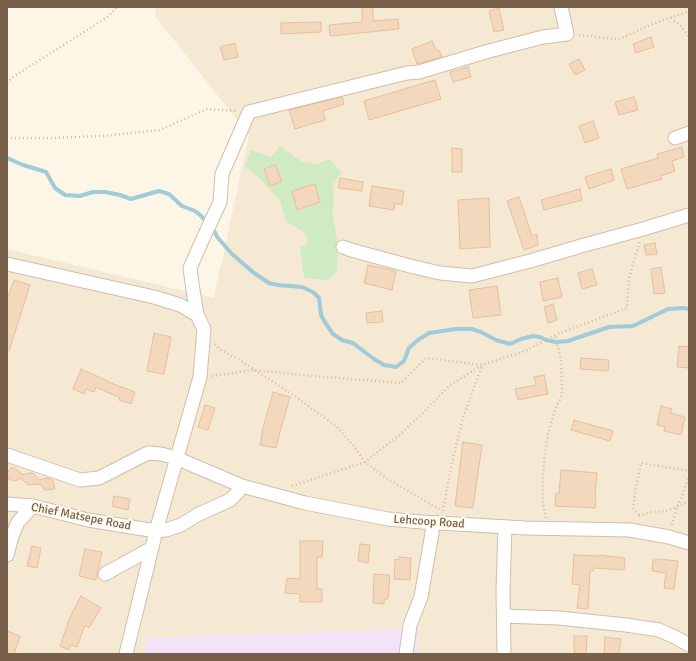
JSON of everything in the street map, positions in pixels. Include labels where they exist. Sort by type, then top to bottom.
[{"type":"street","points":[[126,654],[156,531],[200,377],[204,329],[197,315],[190,268],[220,202],[222,174],[249,112],[400,75],[419,72],[543,37],[567,34],[561,7]]},
{"type":"street","points":[[676,138],[689,133]]},
{"type":"street","points":[[343,247],[440,273],[472,276],[643,230],[689,214]]},
{"type":"street","points":[[7,264],[154,297],[180,305],[197,315]]},
{"type":"street","name":"Lehcoop Road","points":[[7,455],[80,480],[99,478],[148,453],[161,454],[176,458],[242,486],[305,503],[388,519],[440,519],[505,527],[630,530],[669,537],[689,543]]},
{"type":"street","points":[[156,531],[166,530],[181,525],[197,515],[230,500],[242,486]]},
{"type":"street","name":"Chief Matsepe Road","points":[[7,504],[33,506],[88,520],[156,531]]},
{"type":"street","points":[[7,555],[12,536],[18,522],[33,506]]},
{"type":"street","points":[[406,654],[410,625],[421,597],[432,533],[440,519]]},
{"type":"street","points":[[504,654],[504,616],[502,591],[505,527]]},
{"type":"street","points":[[105,574],[152,548]]},
{"type":"street","points":[[504,616],[559,618],[660,630],[675,637],[684,647]]},
{"type":"path","points":[[7,83],[12,76],[109,16],[117,7]]},
{"type":"path","points":[[567,34],[602,38],[620,38],[689,11]]},
{"type":"path","points":[[671,18],[681,26],[689,37]]},
{"type":"path","points":[[7,138],[95,136],[160,130],[208,109],[249,112]]},
{"type":"path","points":[[292,486],[365,462],[398,436],[450,385],[482,365],[525,351],[555,335],[627,308],[629,278],[643,230]]},
{"type":"path","points":[[204,329],[221,350],[238,359],[293,395],[336,426],[353,445],[365,462],[440,519],[463,418],[482,365]]},
{"type":"path","points":[[547,528],[543,505],[545,453],[548,434],[555,410],[562,395],[561,360],[555,335]]},
{"type":"path","points":[[200,377],[253,370],[401,382],[426,358],[482,365]]},
{"type":"path","points":[[639,515],[633,508],[641,463],[689,471]]},
{"type":"path","points":[[672,527],[677,507],[689,476]]},
{"type":"path","points":[[639,515],[650,512],[666,511],[689,501]]},
{"type":"path","points":[[630,530],[636,523],[639,515]]},
{"type":"shaded area","points":[[156,7],[689,7],[689,654],[7,654],[7,249],[214,298],[249,135],[155,16]]},
{"type":"shaded area","points":[[418,629],[418,654],[143,654],[147,638]]},
{"type":"green space","points":[[280,146],[301,161],[317,164],[330,159],[341,173],[333,185],[334,202],[332,213],[338,244],[337,271],[328,280],[304,278],[300,247],[308,242],[303,231],[286,222],[280,200],[245,166],[251,150],[271,157]]},
{"type":"building","points":[[362,7],[373,7],[373,21],[398,19],[399,29],[330,36],[329,25],[362,22]]},
{"type":"building","points":[[499,8],[504,30],[494,32],[489,11]]},
{"type":"building","points":[[321,22],[321,32],[281,34],[281,23]]},
{"type":"building","points":[[651,37],[654,47],[636,53],[633,44]]},
{"type":"building","points":[[432,41],[436,50],[439,50],[442,57],[417,64],[412,49]]},
{"type":"building","points":[[235,43],[238,57],[224,60],[220,47]]},
{"type":"building","points":[[579,59],[585,70],[575,75],[569,64]]},
{"type":"building","points":[[468,67],[471,77],[453,82],[450,72]]},
{"type":"building","points":[[435,80],[441,99],[369,120],[364,101]]},
{"type":"building","points":[[342,97],[344,104],[323,111],[325,120],[295,129],[289,110]]},
{"type":"building","points":[[634,97],[638,110],[619,115],[615,102]]},
{"type":"building","points":[[593,121],[599,138],[585,143],[579,126]]},
{"type":"building","points":[[682,147],[684,157],[672,161],[675,171],[660,176],[662,179],[627,189],[621,169],[658,158],[657,154]]},
{"type":"building","points":[[452,148],[462,149],[462,172],[452,172]]},
{"type":"building","points":[[275,165],[282,181],[270,186],[264,169]]},
{"type":"building","points":[[611,169],[614,180],[589,189],[585,177]]},
{"type":"building","points":[[340,178],[363,182],[362,191],[338,188]]},
{"type":"building","points":[[315,184],[320,202],[297,210],[292,191]]},
{"type":"building","points":[[372,186],[404,191],[402,205],[395,203],[394,210],[369,206]]},
{"type":"building","points":[[580,189],[582,200],[544,210],[541,200]]},
{"type":"building","points":[[519,197],[532,236],[537,234],[538,245],[524,250],[507,201]]},
{"type":"building","points":[[489,198],[490,247],[460,249],[458,200]]},
{"type":"building","points":[[655,243],[657,254],[646,255],[644,245]]},
{"type":"building","points":[[368,265],[396,271],[392,290],[364,283]]},
{"type":"building","points":[[661,267],[665,293],[654,294],[651,269]]},
{"type":"building","points":[[592,269],[597,285],[582,289],[578,273]]},
{"type":"building","points":[[558,278],[562,297],[543,301],[540,282]]},
{"type":"building","points":[[14,280],[30,285],[9,351],[7,350],[7,300]]},
{"type":"building","points":[[497,286],[501,315],[473,318],[469,290]]},
{"type":"building","points":[[553,304],[557,320],[548,323],[544,307]]},
{"type":"building","points":[[382,311],[383,322],[367,323],[366,313]]},
{"type":"building","points":[[154,333],[171,337],[164,374],[147,371]]},
{"type":"building","points":[[679,346],[689,347],[689,368],[677,367]]},
{"type":"building","points":[[581,358],[609,360],[608,371],[580,369]]},
{"type":"building","points":[[81,369],[108,382],[135,392],[131,404],[119,400],[120,398],[96,387],[94,392],[86,389],[84,394],[73,389]]},
{"type":"building","points":[[544,375],[548,394],[518,400],[515,389],[536,385],[534,377]]},
{"type":"building","points":[[273,392],[290,397],[276,448],[260,445]]},
{"type":"building","points":[[205,405],[215,408],[208,430],[198,427]]},
{"type":"building","points":[[661,406],[672,409],[670,413],[685,417],[681,435],[664,431],[665,427],[657,425]]},
{"type":"building","points":[[574,420],[613,431],[610,441],[571,430]]},
{"type":"building","points":[[463,442],[482,445],[473,508],[455,506]]},
{"type":"building","points":[[11,468],[15,468],[23,475],[33,473],[39,480],[47,478],[51,479],[55,489],[45,490],[40,484],[28,485],[21,478],[15,481],[11,480],[8,478],[7,473]]},
{"type":"building","points":[[561,470],[597,473],[595,508],[555,506],[556,493],[559,493]]},
{"type":"building","points":[[114,496],[130,499],[128,510],[112,506]]},
{"type":"building","points":[[300,541],[323,541],[322,557],[317,557],[317,589],[322,589],[322,602],[300,602],[300,594],[285,593],[287,578],[300,579]]},
{"type":"building","points":[[360,544],[370,545],[368,563],[358,561]]},
{"type":"building","points":[[32,546],[41,548],[37,568],[27,566]]},
{"type":"building","points":[[85,549],[102,552],[96,580],[79,576]]},
{"type":"building","points":[[574,555],[599,555],[625,558],[624,570],[594,568],[593,571],[590,571],[588,609],[577,608],[580,585],[572,584]]},
{"type":"building","points":[[399,557],[411,558],[410,580],[394,579],[395,559],[399,560]]},
{"type":"building","points":[[653,560],[678,561],[674,589],[664,588],[666,573],[652,571]]},
{"type":"building","points":[[374,574],[390,575],[388,599],[384,599],[384,604],[373,603]]},
{"type":"building","points":[[81,596],[101,608],[89,628],[85,625],[77,647],[71,645],[69,650],[60,646],[70,617]]},
{"type":"building","points":[[7,631],[20,636],[14,654],[7,654]]},
{"type":"building","points":[[574,636],[587,636],[586,654],[576,654],[576,652],[574,652]]},
{"type":"building","points":[[605,637],[621,639],[619,654],[604,654]]},
{"type":"waterway","points":[[7,158],[46,172],[55,188],[65,195],[80,196],[93,192],[105,192],[131,199],[159,191],[169,194],[182,206],[195,211],[200,215],[209,224],[218,238],[232,254],[254,273],[269,283],[302,287],[313,292],[319,298],[321,315],[333,334],[342,340],[353,343],[384,365],[396,367],[404,361],[409,348],[429,333],[456,329],[472,329],[496,340],[510,344],[533,336],[556,342],[568,341],[609,327],[633,326],[668,309],[689,309]]}]
